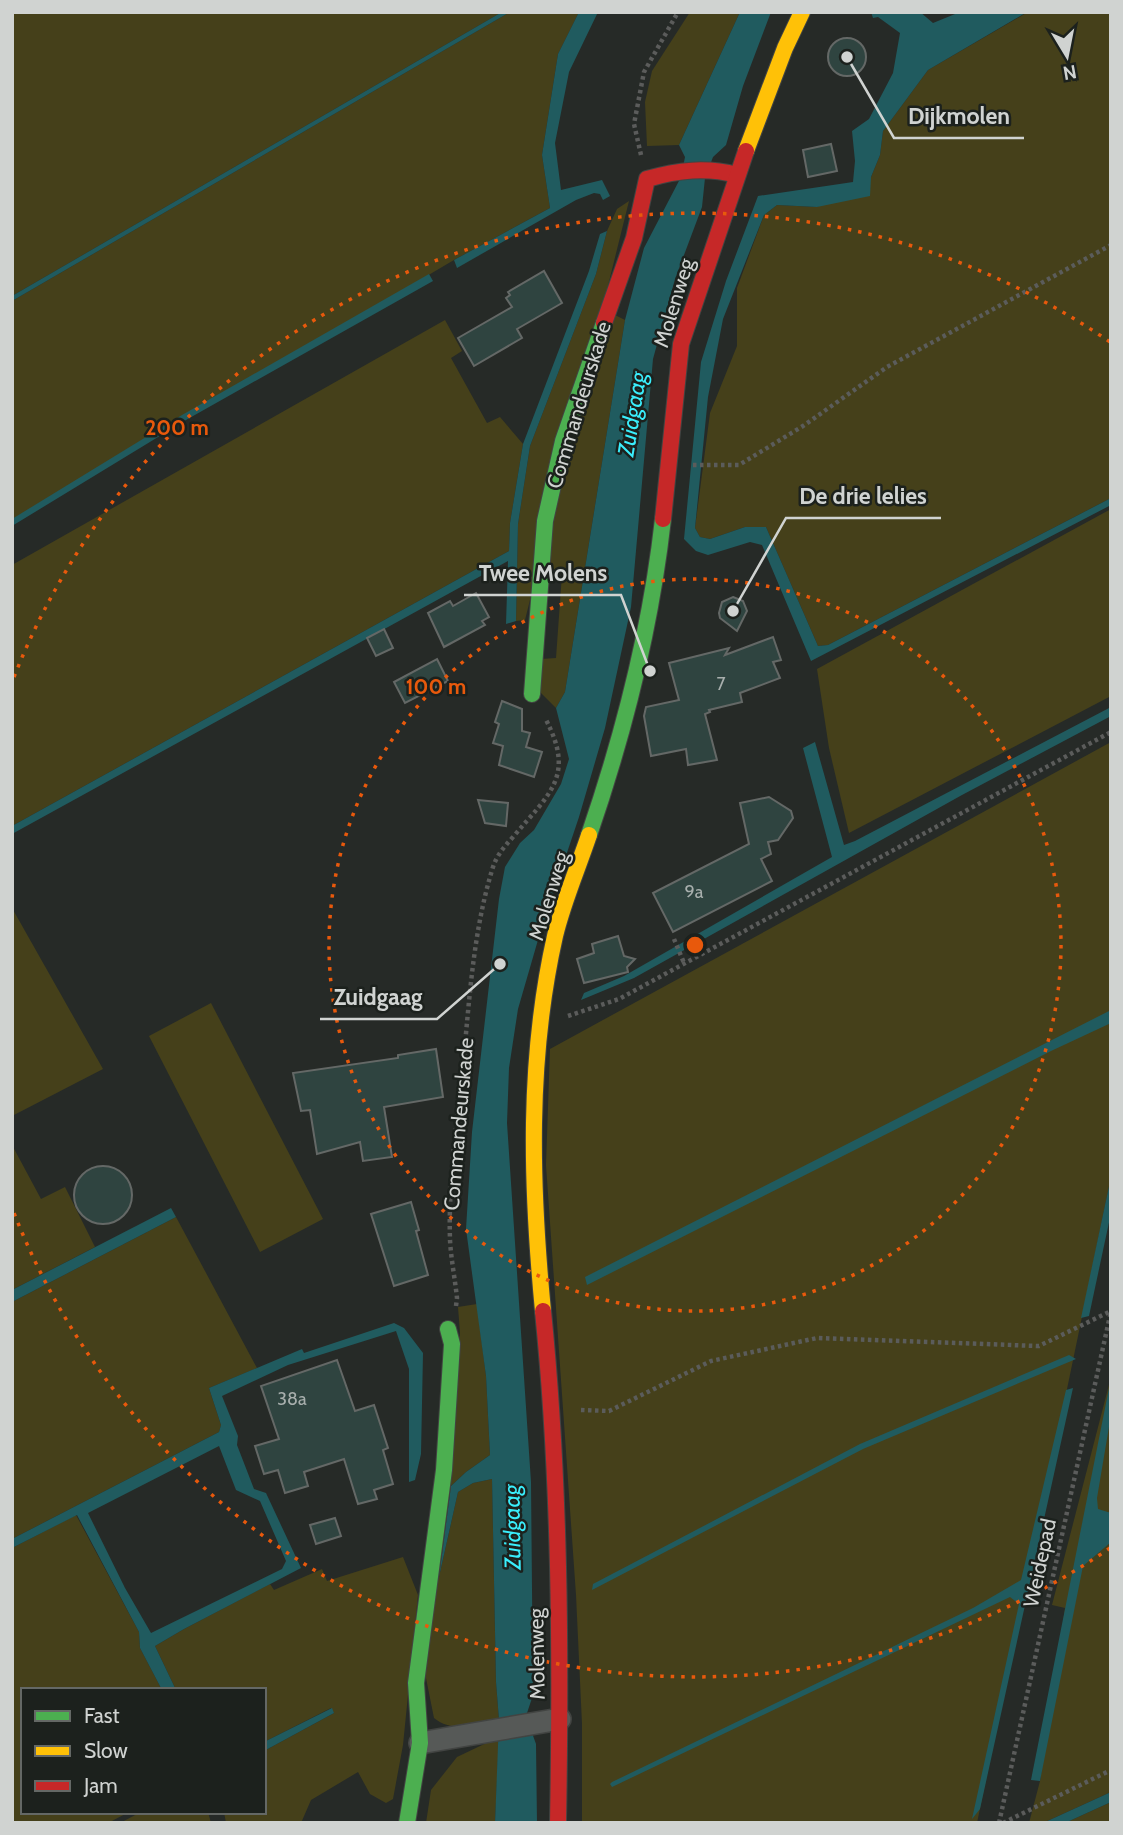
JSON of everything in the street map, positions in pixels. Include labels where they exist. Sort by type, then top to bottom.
[{"type":"main road","name":"Molenweg","points":[[558,1823],[553,1721],[553,1410],[535,1228],[534,1093],[540,1021],[556,933],[616,756],[656,581],[681,344],[737,176],[785,48],[802,12]]},
{"type":"main road","points":[[647,179],[675,170],[718,169],[737,176]]},
{"type":"main road","name":"Commandeurskade","points":[[532,694],[545,521],[563,441],[634,238],[647,179]]},
{"type":"main road","points":[[407,1823],[420,1743],[415,1683],[444,1470],[452,1344],[448,1329]]},
{"type":"street","points":[[420,1743],[553,1721]]},
{"type":"path","points":[[647,179],[634,124],[644,72],[678,12]]},
{"type":"path","points":[[705,466],[739,465],[803,426],[887,367],[1111,245]]},
{"type":"path","name":"Commandeurskade","points":[[448,1329],[454,1322],[457,1298],[450,1240],[454,1156],[471,979],[482,902],[497,856],[548,795],[557,779],[560,757],[556,741],[532,694]]},
{"type":"path","points":[[540,1021],[580,1014],[619,999],[1111,732]]},
{"type":"path","points":[[674,939],[684,963]]},
{"type":"path","points":[[553,1410],[609,1410],[711,1361],[817,1338],[1039,1346],[1111,1311]]},
{"type":"path","name":"Weidepad","points":[[1001,1823],[1111,1311]]},
{"type":"path","points":[[1001,1823],[1111,1770]]},
{"type":"shaded area","points":[[12,12],[502,12],[12,296]]},
{"type":"shaded area","points":[[510,12],[579,12],[558,54],[542,155],[550,208],[454,260],[12,520],[12,301]]},
{"type":"shaded area","points":[[690,12],[740,12],[679,145],[647,146],[645,102],[652,71]]},
{"type":"shaded area","points":[[1028,12],[1111,12],[1111,498],[828,645],[818,646],[766,527],[745,527],[710,539],[700,537],[695,528],[710,413],[737,346],[737,288],[764,215],[777,205],[817,207],[871,177],[880,155],[883,131],[928,70]]},
{"type":"shaded area","points":[[629,201],[525,620],[516,621],[518,524],[530,446],[596,274],[607,231],[617,209]]},
{"type":"shaded area","points":[[613,314],[625,320],[565,692],[556,708],[539,691],[541,659],[556,658],[562,574],[547,568],[556,493]]},
{"type":"shaded area","points":[[445,320],[462,351],[451,358],[487,423],[500,417],[523,444],[510,523],[509,551],[12,826],[12,565]]},
{"type":"shaded area","points":[[1111,509],[1111,696],[849,833],[829,748],[817,669]]},
{"type":"shaded area","points":[[1111,742],[1111,1177],[977,1823],[582,1823],[582,1724],[576,1595],[546,1165],[550,1049]]},
{"type":"shaded area","points":[[12,908],[103,1069],[12,1116]]},
{"type":"shaded area","points":[[211,1003],[323,1219],[260,1252],[149,1036]]},
{"type":"shaded area","points":[[12,1145],[41,1199],[65,1187],[95,1247],[12,1290]]},
{"type":"shaded area","points":[[176,1217],[257,1368],[209,1388],[221,1425],[219,1432],[12,1539],[12,1302]]},
{"type":"shaded area","points":[[477,1304],[486,1376],[490,1455],[451,1486],[439,1577],[458,1492],[473,1483],[492,1479],[499,1720],[457,1727],[434,1718],[422,1658],[460,1333],[458,1307]]},
{"type":"shaded area","points":[[1111,1377],[1111,1792],[1043,1823],[1029,1823],[1040,1781],[1065,1608],[1052,1605]]},
{"type":"shaded area","points":[[76,1515],[139,1632],[140,1648],[161,1688],[21,1688],[21,1814],[125,1814],[108,1823],[12,1823],[12,1548]]},
{"type":"shaded area","points":[[403,1557],[418,1595],[403,1745],[393,1799],[386,1803],[370,1794],[358,1772],[311,1800],[301,1823],[226,1823],[224,1814],[266,1814],[266,1750],[334,1713],[331,1708],[266,1741],[266,1688],[175,1688],[155,1646],[270,1584],[274,1590],[322,1569],[327,1581]]},
{"type":"shaded area","points":[[499,1737],[495,1823],[426,1823],[431,1790],[457,1757]]},
{"type":"shaded area","points":[[1111,1802],[1111,1823],[1065,1823]]},
{"type":"shaded area","points":[[137,1814],[209,1814],[211,1823],[120,1823]]},
{"type":"water","points":[[502,12],[510,12],[12,301],[12,296]]},
{"type":"water","points":[[579,12],[598,12],[569,72],[555,143],[561,190],[602,180],[610,196],[603,200],[600,194],[594,193],[576,200],[457,268],[454,260],[550,208],[542,155],[558,54]]},
{"type":"water","points":[[740,12],[771,12],[743,86],[726,145],[713,157],[705,178],[702,207],[675,279],[653,359],[631,607],[605,728],[518,1009],[509,1068],[507,1123],[531,1482],[533,1695],[526,1716],[536,1744],[537,1823],[495,1823],[499,1720],[492,1479],[473,1483],[458,1492],[439,1577],[451,1486],[490,1455],[486,1376],[466,1229],[472,1132],[499,899],[505,867],[520,843],[534,830],[561,784],[569,759],[556,708],[565,692],[625,320],[644,248],[681,177],[685,157],[679,145]]},
{"type":"water","points":[[871,12],[920,12],[933,23],[960,12],[1027,12],[928,70],[883,131],[880,155],[871,177],[870,196],[817,207],[777,205],[764,215],[723,319],[708,397],[695,528],[700,537],[710,539],[745,527],[766,527],[818,646],[828,645],[1111,498],[1111,505],[811,661],[762,545],[750,542],[708,555],[696,551],[684,539],[701,362],[726,281],[758,196],[853,182],[855,161],[852,131],[869,119],[893,73],[900,33],[878,17],[873,18]]},
{"type":"water","points":[[607,231],[596,274],[530,446],[518,524],[516,621],[506,624],[508,561],[12,834],[12,826],[509,551],[510,523],[523,444],[589,271],[600,234]]},
{"type":"water","points":[[429,274],[433,281],[186,420],[12,526],[12,519],[182,415]]},
{"type":"water","points":[[1111,707],[1111,716],[962,795],[634,978],[581,1000],[584,993],[624,976],[832,857],[803,748],[815,742],[844,845]]},
{"type":"water","points":[[1111,1010],[1111,1023],[587,1285],[585,1277]]},
{"type":"water","points":[[1111,1177],[1111,1213],[1089,1316],[1081,1318]]},
{"type":"water","points":[[171,1208],[176,1217],[12,1302],[12,1290]]},
{"type":"water","points":[[394,1323],[404,1328],[423,1353],[421,1454],[415,1480],[409,1482],[409,1369],[396,1331],[288,1365],[222,1396],[238,1436],[237,1445],[254,1489],[266,1493],[301,1568],[155,1646],[175,1688],[161,1688],[140,1648],[139,1632],[77,1515],[12,1548],[12,1539],[219,1432],[221,1425],[209,1388],[302,1349],[304,1353]],"holes":[[[219,1446],[236,1490],[260,1501],[286,1561],[282,1569],[151,1633],[125,1588],[88,1513]]]},
{"type":"water","points":[[1069,1355],[1076,1359],[863,1449],[592,1590],[593,1584],[860,1444]]},
{"type":"water","points":[[1111,1378],[1111,1415],[1097,1498],[1098,1509],[1111,1513],[1111,1542],[1083,1566],[1040,1781],[1031,1780]]},
{"type":"water","points":[[1073,1388],[980,1809],[972,1819],[1019,1604],[1010,1597],[612,1787],[612,1782],[973,1608],[1021,1580],[1066,1390]]},
{"type":"water","points":[[332,1708],[334,1713],[266,1750],[266,1741]]},
{"type":"water","points":[[1111,1792],[1111,1802],[1065,1823],[1043,1823]]},
{"type":"building","points":[[847,38],[861,43],[866,57],[861,71],[847,76],[833,71],[828,57],[833,43]]},
{"type":"building","points":[[831,144],[837,171],[808,177],[803,150]]},
{"type":"building","points":[[544,271],[562,303],[517,329],[522,338],[474,366],[458,338],[512,307],[506,298],[510,295],[508,292]]},
{"type":"building","points":[[476,593],[489,617],[482,621],[485,625],[444,647],[428,613],[450,601],[453,606]]},
{"type":"building","points":[[733,597],[743,601],[747,611],[737,631],[720,618],[719,613],[722,602]]},
{"type":"building","points":[[384,629],[393,648],[376,656],[367,638]]},
{"type":"building","points":[[773,637],[781,660],[773,662],[780,678],[740,693],[742,702],[709,710],[710,712],[705,714],[717,760],[688,765],[686,749],[651,756],[644,716],[646,707],[679,700],[669,663],[729,648],[725,655]]},
{"type":"building","points":[[437,659],[448,681],[405,703],[394,682]]},
{"type":"building","points":[[502,701],[522,709],[522,731],[530,733],[526,747],[542,752],[534,777],[499,765],[503,746],[493,743],[499,724],[495,722]]},
{"type":"building","points":[[769,797],[791,811],[793,818],[778,840],[768,842],[771,854],[761,859],[772,881],[673,932],[653,893],[749,844],[740,803]]},
{"type":"building","points":[[478,800],[508,803],[506,826],[485,823]]},
{"type":"building","points":[[618,936],[624,956],[635,959],[627,967],[628,972],[584,983],[577,959],[594,953],[592,944]]},
{"type":"building","points":[[436,1049],[443,1097],[384,1107],[392,1157],[363,1161],[360,1142],[317,1154],[310,1110],[301,1111],[293,1073],[398,1058],[398,1055]]},
{"type":"building","points":[[103,1166],[124,1174],[132,1195],[124,1216],[103,1224],[82,1216],[74,1195],[82,1174]]},
{"type":"building","points":[[411,1202],[428,1275],[394,1286],[371,1214]]},
{"type":"building","points":[[337,1360],[355,1411],[374,1405],[388,1448],[383,1450],[393,1484],[374,1490],[377,1499],[358,1504],[344,1459],[304,1472],[308,1486],[285,1493],[278,1470],[264,1474],[255,1446],[279,1439],[261,1386]]},
{"type":"building","points":[[335,1518],[341,1536],[316,1544],[310,1525]]},
{"type":"traffic: fast","points":[[532,694],[545,521],[563,441],[604,323]]},
{"type":"traffic: fast","points":[[589,835],[614,758],[635,679],[644,640],[663,519]]},
{"type":"traffic: fast","points":[[407,1823],[420,1743],[416,1683],[444,1470],[452,1344],[448,1329]]},
{"type":"traffic: slow","points":[[746,151],[785,48],[802,12]]},
{"type":"traffic: slow","points":[[543,1311],[534,1170],[540,1029],[555,936],[589,835]]},
{"type":"traffic: jam","points":[[663,519],[681,344],[746,151]]},
{"type":"traffic: jam","points":[[604,323],[634,238],[647,179],[692,171],[737,175]]},
{"type":"traffic: jam","points":[[543,1311],[553,1438],[558,1567],[558,1823]]},
{"type":"place","name":"Dijkmolen","points":[[847,57]]},
{"type":"place","name":"De drie lelies","points":[[733,611]]},
{"type":"place","name":"Twee Molens","points":[[650,671]]},
{"type":"place","name":"Zuidgaag","points":[[500,964]]}]
